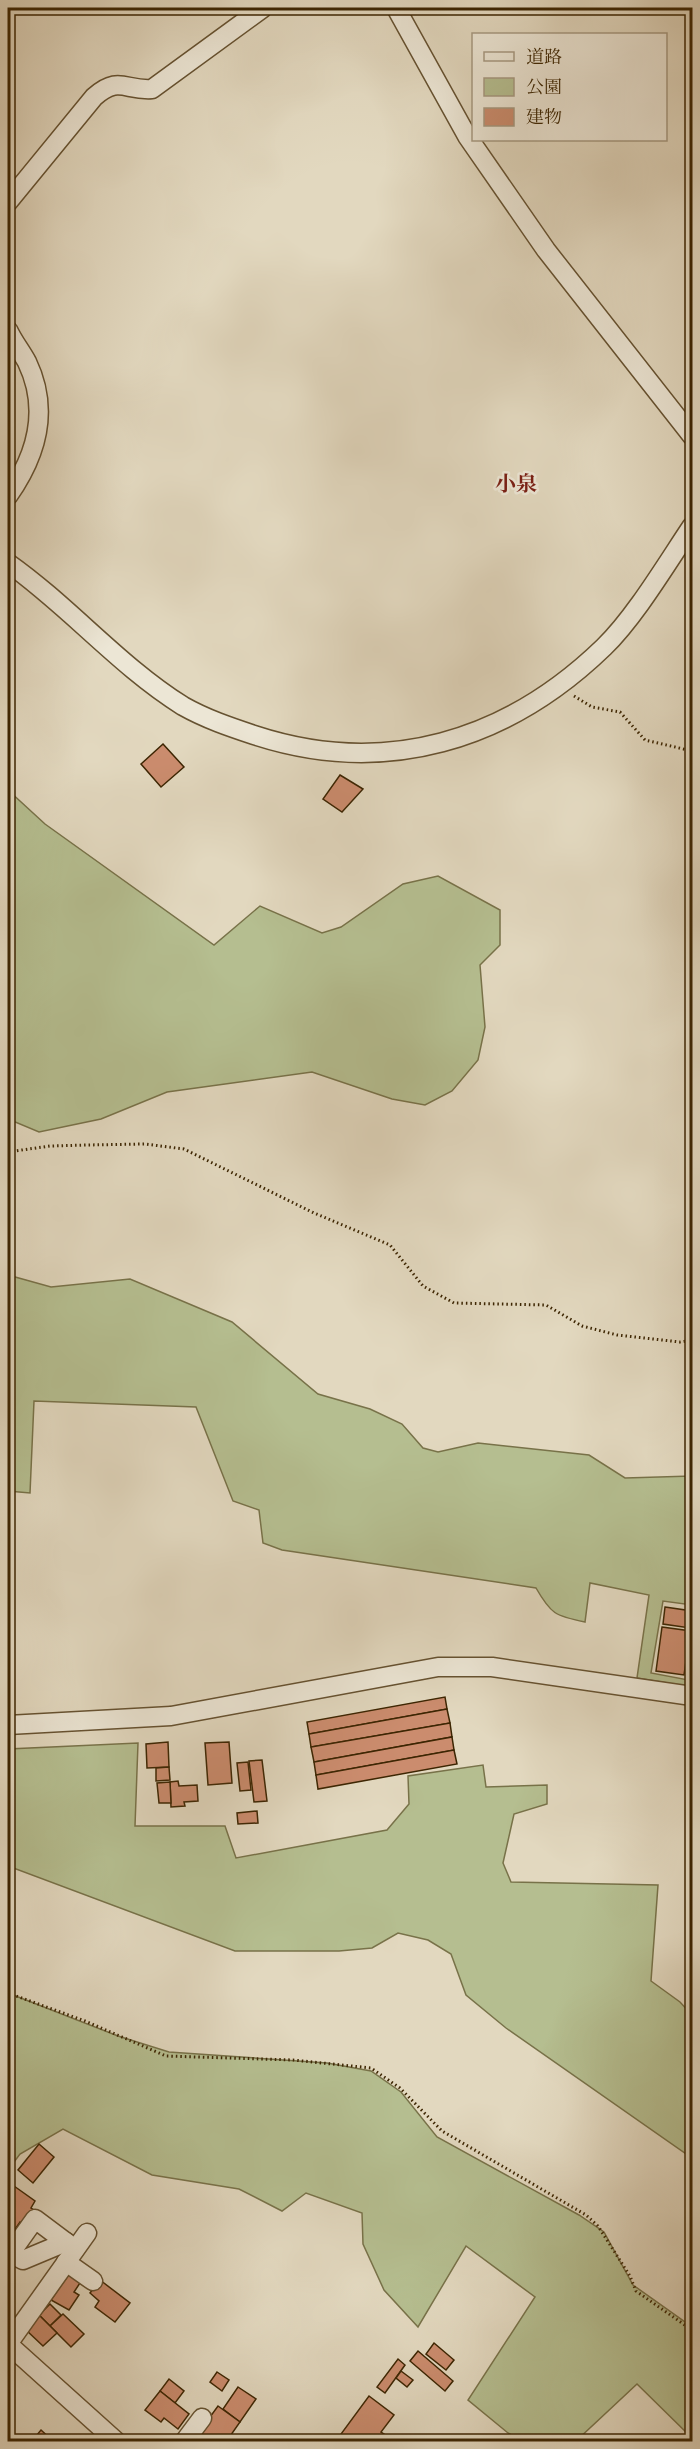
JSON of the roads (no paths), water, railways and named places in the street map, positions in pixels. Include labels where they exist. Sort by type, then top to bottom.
[{"type":"street","points":[[8,202],[94,97],[107,85],[116,83],[142,90],[152,89],[263,8]]},
{"type":"street","points":[[396,8],[467,136],[607,330],[693,436]]},
{"type":"street","points":[[8,330],[32,376],[37,391],[39,421],[33,452],[24,472],[8,496]]},
{"type":"street","points":[[8,563],[158,688],[209,719],[306,749],[382,752],[431,745],[488,727],[531,706],[561,684],[606,644],[693,526]]},
{"type":"street","points":[[8,1725],[171,1716],[438,1667],[492,1667],[693,1696]]},
{"type":"street","points":[[69,2251],[23,2260],[9,2253],[35,2220],[69,2251],[93,2281]]},
{"type":"street","points":[[87,2233],[69,2251],[9,2349],[116,2441]]},
{"type":"street","points":[[184,2442],[202,2418]]},
{"type":"district","name":"小泉","points":[[516,484]]}]
